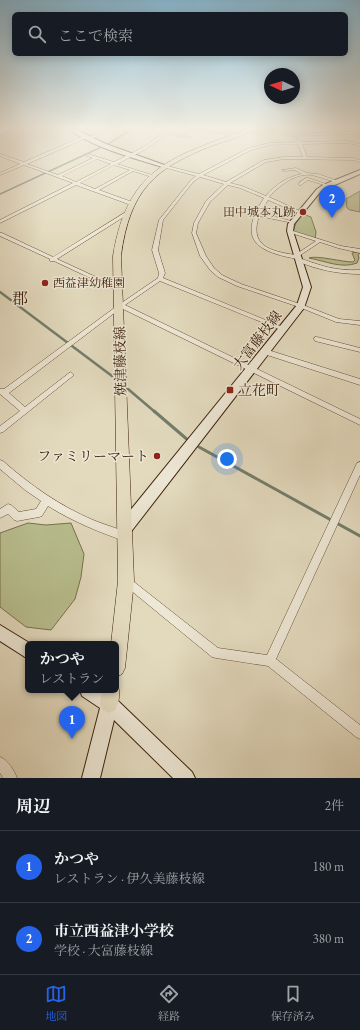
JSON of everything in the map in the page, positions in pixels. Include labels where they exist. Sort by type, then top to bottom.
[{"type":"main road","points":[[159,164],[164,166]]},
{"type":"main road","name":"焼津藤枝線","points":[[119,651],[126,581],[121,435],[121,306],[118,289],[119,240],[131,209],[151,176],[168,164]]},
{"type":"main road","points":[[291,227],[300,212],[319,190],[336,181],[360,172]]},
{"type":"main road","name":"大富藤枝線","points":[[125,532],[301,306],[307,287],[291,227]]},
{"type":"main road","points":[[0,632],[25,649]]},
{"type":"main road","points":[[97,693],[110,697],[186,778]]},
{"type":"main road","points":[[91,778],[110,697]]},
{"type":"street","points":[[0,174],[23,164]]},
{"type":"street","points":[[25,164],[96,190],[131,209],[52,260]]},
{"type":"street","points":[[59,176],[83,164]]},
{"type":"street","points":[[0,222],[114,164]]},
{"type":"street","points":[[116,164],[151,176]]},
{"type":"street","points":[[24,410],[2,392],[160,279],[162,273],[155,250],[161,220],[192,182],[221,164]]},
{"type":"street","points":[[259,164],[227,183],[208,200],[196,223],[194,233],[203,256],[212,269],[233,282],[338,321],[360,323]]},
{"type":"street","points":[[164,166],[227,183],[300,212]]},
{"type":"street","points":[[284,170],[296,169],[306,174],[336,181]]},
{"type":"street","points":[[96,190],[133,170]]},
{"type":"street","points":[[306,174],[277,186],[266,198],[257,214],[254,233],[256,240],[273,250],[298,257],[329,271],[360,272]]},
{"type":"street","points":[[300,184],[307,179],[327,185]]},
{"type":"street","points":[[257,214],[291,227],[319,241],[360,251]]},
{"type":"street","points":[[0,234],[52,260],[118,289]]},
{"type":"street","points":[[298,257],[319,241]]},
{"type":"street","points":[[160,279],[283,329]]},
{"type":"street","points":[[121,306],[360,422]]},
{"type":"street","points":[[317,339],[360,350]]},
{"type":"street","points":[[266,352],[360,382]]},
{"type":"street","points":[[0,430],[71,375]]},
{"type":"street","points":[[0,464],[35,493],[68,513],[109,532],[125,532]]},
{"type":"street","points":[[270,661],[360,466]]},
{"type":"street","points":[[0,514],[8,508],[17,518],[39,513],[46,500]]},
{"type":"street","points":[[126,581],[216,653],[270,661],[360,733]]},
{"type":"street","points":[[0,763],[10,778]]},
{"type":"green space","points":[[360,191],[360,212],[350,210],[347,208],[346,199]]},
{"type":"green space","points":[[303,214],[311,217],[316,232],[315,239],[293,232],[296,223]]},
{"type":"green space","points":[[352,253],[360,253],[358,255],[359,258],[357,263],[351,265],[333,264],[309,258],[318,257],[353,262],[355,260]]},
{"type":"green space","points":[[28,523],[46,525],[71,523],[84,554],[81,577],[75,599],[51,630],[26,627],[0,607],[0,533]]},
{"type":"waterway","points":[[0,194],[64,164]]},
{"type":"waterway","points":[[0,292],[112,376]]},
{"type":"waterway","points":[[128,389],[155,412]]},
{"type":"waterway","points":[[154,411],[189,441]]},
{"type":"waterway","points":[[199,447],[360,536]]},
{"type":"place","name":"田中城本丸跡","points":[[303,212]]},
{"type":"place","name":"市立西益津小学校","points":[[332,218]]},
{"type":"place","name":"西益津幼稚園","points":[[45,283]]},
{"type":"place","name":"立花町","points":[[230,390]]},
{"type":"place","name":"ファミリーマート","points":[[157,456]]},
{"type":"place","name":"かつや","points":[[72,739]]},
{"type":"district","name":"郡","points":[[20,298]]}]
